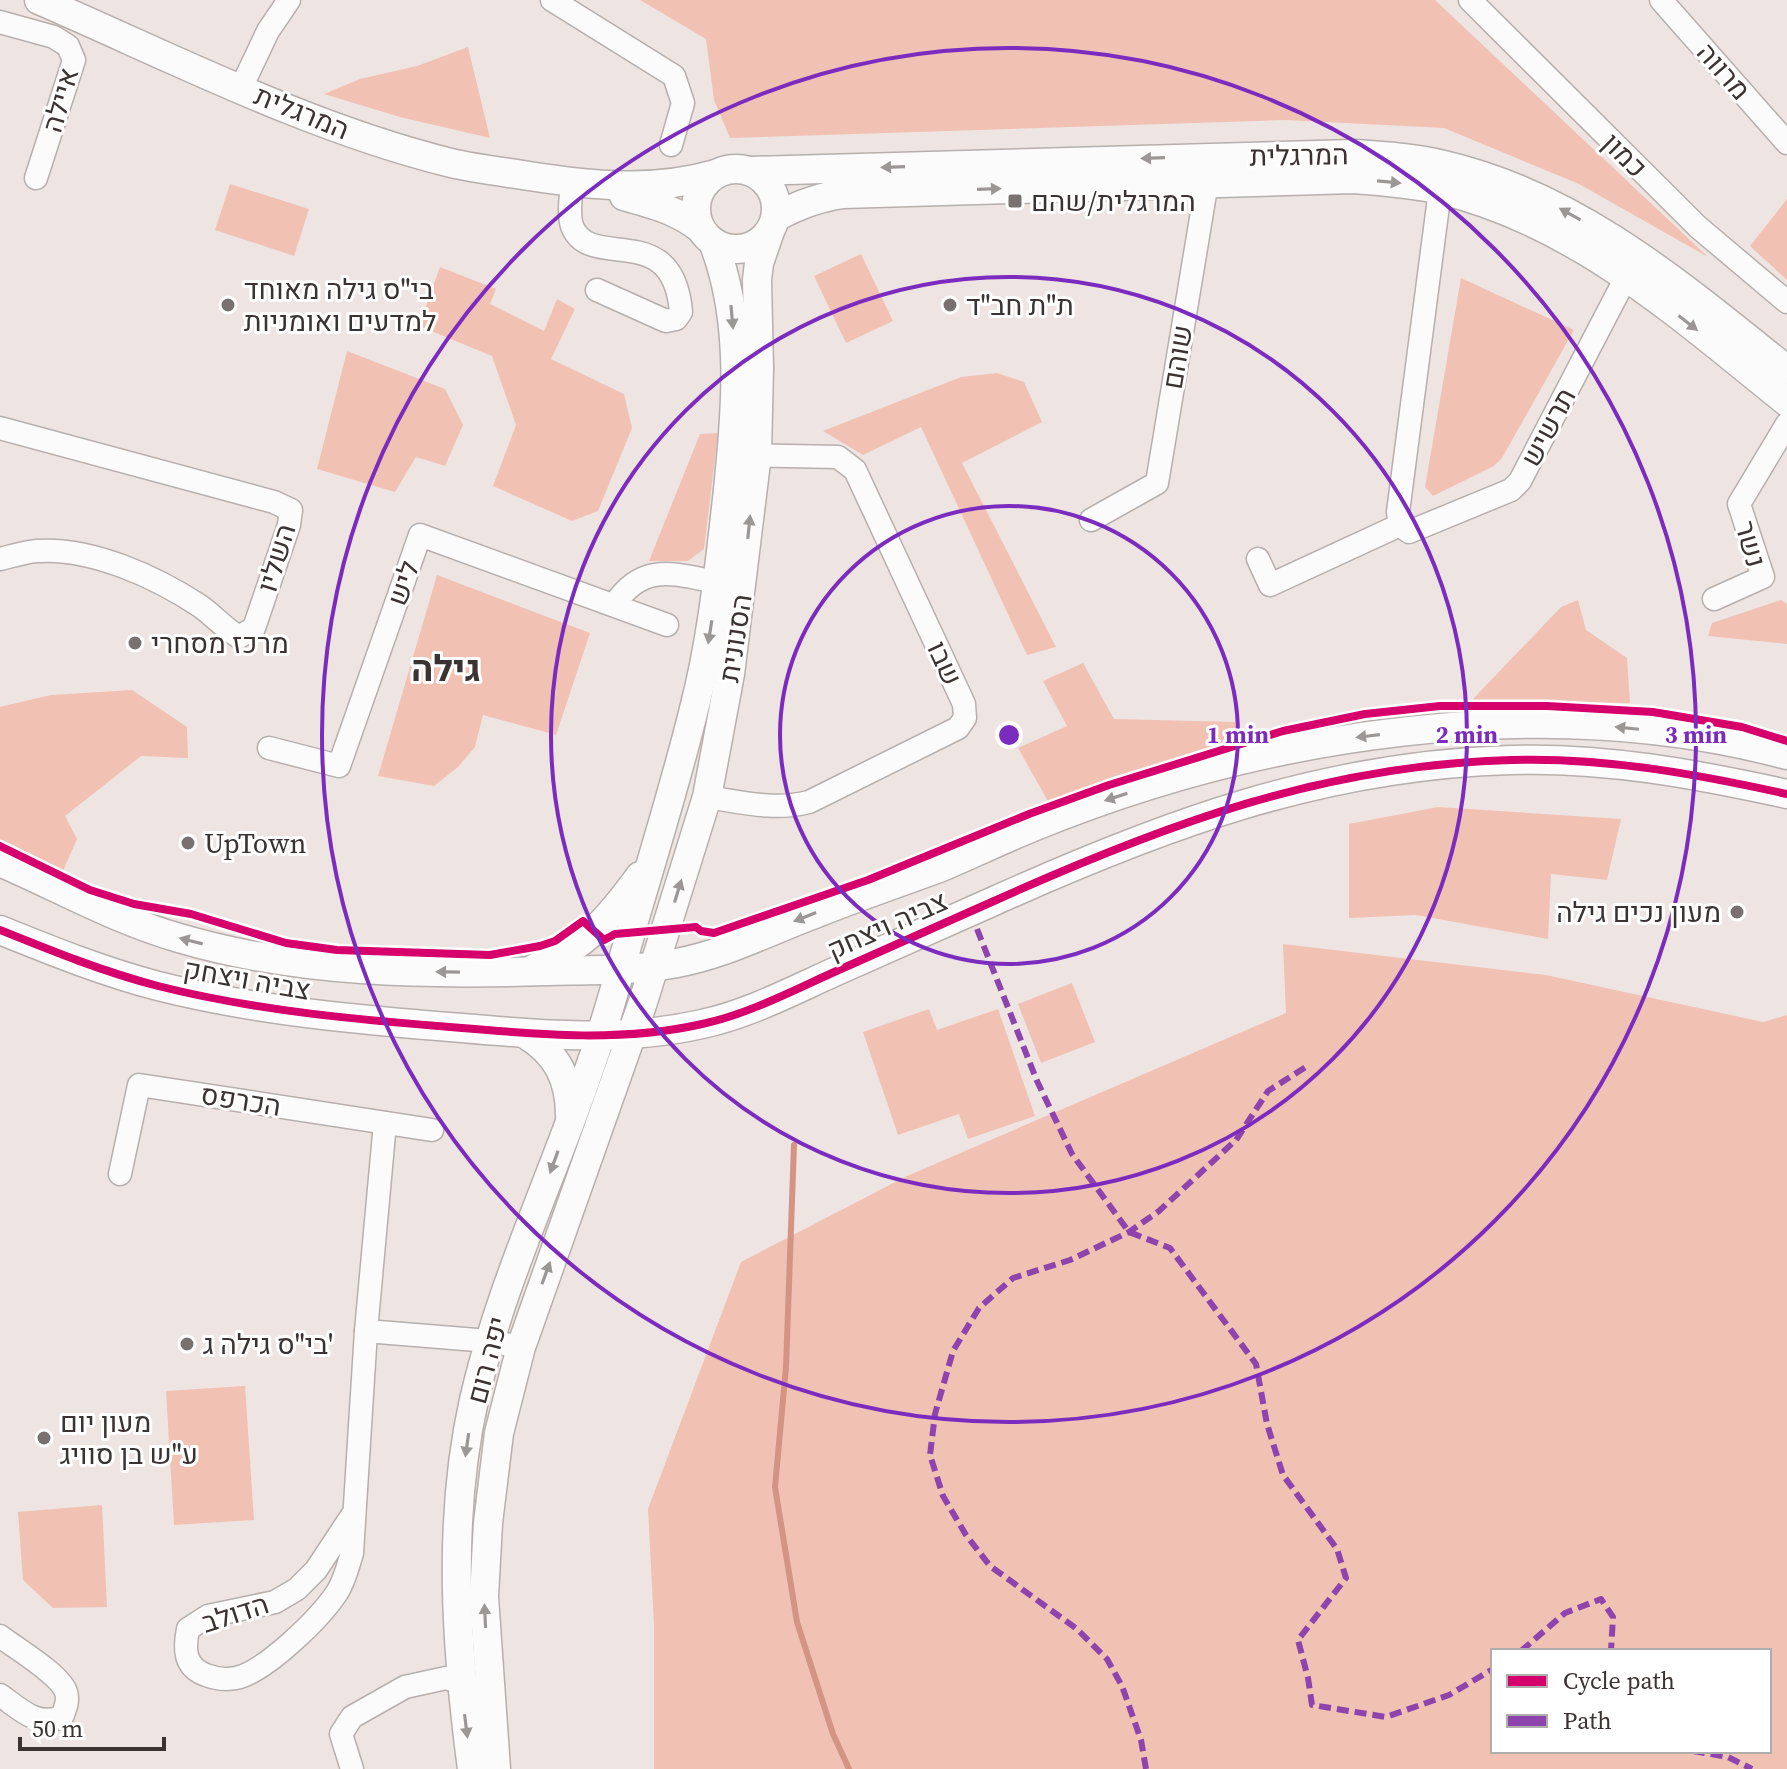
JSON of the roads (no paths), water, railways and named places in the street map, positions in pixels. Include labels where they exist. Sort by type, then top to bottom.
[{"type":"street","name":"המרגלית","points":[[39,0],[345,130],[453,163],[575,183],[666,208],[682,214],[706,235]]},
{"type":"street","points":[[241,88],[268,31],[289,0]]},
{"type":"street","points":[[552,0],[674,76],[683,103],[671,145]]},
{"type":"street","name":"כמון","points":[[1470,0],[1698,227],[1787,302]]},
{"type":"street","name":"מרווה","points":[[1661,0],[1787,143]]},
{"type":"street","name":"איילה","points":[[0,22],[54,37],[68,46],[74,60],[36,178]]},
{"type":"street","points":[[739,169],[750,171],[768,185],[776,205],[773,224],[750,247],[737,250],[706,235],[696,216],[699,192],[716,174],[739,169]]},
{"type":"street","name":"המרגלית","points":[[773,224],[812,200],[843,194],[1209,169]]},
{"type":"street","name":"המרגלית","points":[[750,171],[1209,169],[1395,182],[1441,177],[1551,232],[1632,265],[1787,370]]},
{"type":"street","name":"שוהם","points":[[1091,520],[1157,483],[1209,169]]},
{"type":"street","name":"המרגלית","points":[[575,183],[668,186],[716,174]]},
{"type":"street","points":[[1400,525],[1398,512],[1441,177]]},
{"type":"street","points":[[575,183],[570,219],[573,230],[594,245],[638,251],[659,261],[670,271],[677,286],[681,312],[676,319],[666,321],[597,290]]},
{"type":"street","name":"הסנונית","points":[[632,1035],[707,797],[730,674],[730,585],[744,455],[759,368],[757,280],[759,263],[773,224]]},
{"type":"street","name":"הסנונית","points":[[706,235],[727,281],[733,315],[744,455]]},
{"type":"street","name":"המרגלית","points":[[1632,265],[1787,402]]},
{"type":"street","name":"תרשיש","points":[[1258,559],[1270,585],[1400,525],[1409,532],[1421,529],[1511,490],[1520,481],[1632,265]]},
{"type":"street","name":"נשר","points":[[1714,599],[1763,577],[1739,504],[1787,424]]},
{"type":"street","name":"השליו","points":[[0,428],[274,502],[291,510],[289,525],[254,628],[239,637],[225,629],[203,608],[147,575],[93,558],[64,553],[37,551],[0,559]]},
{"type":"street","name":"שבו","points":[[707,797],[773,807],[809,802],[958,728],[965,718],[964,704],[855,470],[838,457],[744,455]]},
{"type":"street","name":"ליש","points":[[269,748],[339,766],[420,535],[667,625]]},
{"type":"street","points":[[614,605],[623,592],[638,580],[659,572],[730,585]]},
{"type":"street","name":"הסנונית","points":[[620,970],[730,585]]},
{"type":"street","name":"צביה ויצחק","points":[[0,862],[126,921],[234,952],[314,965],[407,971],[620,970],[655,966],[719,951],[1109,799],[1221,765],[1325,741],[1422,730],[1563,724],[1638,729],[1727,742],[1787,755]]},
{"type":"street","name":"צביה ויצחק","points":[[0,930],[88,964],[154,985],[217,999],[363,1020],[525,1034],[632,1035],[698,1025],[738,1013],[1153,833],[1290,789],[1449,764],[1512,760],[1586,762],[1661,769],[1787,794]]},
{"type":"street","points":[[526,972],[564,954],[588,938],[614,911],[652,859]]},
{"type":"street","name":"יפה רום","points":[[472,1769],[462,1682],[457,1542],[467,1437],[489,1341],[600,1036],[620,970]]},
{"type":"street","points":[[525,1034],[545,1048],[561,1067],[569,1094],[570,1118]]},
{"type":"street","name":"יפה רום","points":[[496,1769],[484,1597],[488,1523],[499,1433],[521,1347],[632,1035]]},
{"type":"street","name":"הכרפס","points":[[120,1174],[139,1085],[432,1130]]},
{"type":"street","name":"הדולב","points":[[353,1514],[316,1570],[297,1589],[275,1602],[208,1616],[188,1629],[188,1662],[197,1672],[219,1679],[239,1677],[263,1665],[290,1643],[337,1593],[352,1553],[366,1331],[385,1123]]},
{"type":"street","points":[[366,1331],[489,1341],[521,1347]]},
{"type":"street","points":[[0,1636],[54,1677],[66,1691],[67,1705],[62,1717],[49,1722],[33,1718],[0,1695]]},
{"type":"street","points":[[352,1769],[341,1734],[352,1717],[405,1687],[446,1678],[490,1694]]},
{"type":"waterway","points":[[794,1145],[786,1367],[775,1487],[797,1622],[833,1734],[849,1769]]},
{"type":"place","name":"המרגלית/שהם","points":[[1015,201]]},
{"type":"place","name":"בי\"ס גילה מאוחד למדעים ואומניות","points":[[228,305]]},
{"type":"place","name":"ת\"ת חב\"ד","points":[[950,305]]},
{"type":"place","name":"מרכז מסחרי","points":[[135,643]]},
{"type":"place","name":"UpTown","points":[[188,843]]},
{"type":"place","name":"מעון נכים גילה","points":[[1737,912]]},
{"type":"place","name":"בי\"ס גילה ג'","points":[[187,1344]]},
{"type":"place","name":"מעון יום ע\"ש בן סוויג","points":[[44,1438]]},
{"type":"district","name":"גילה","points":[[446,668]]}]
